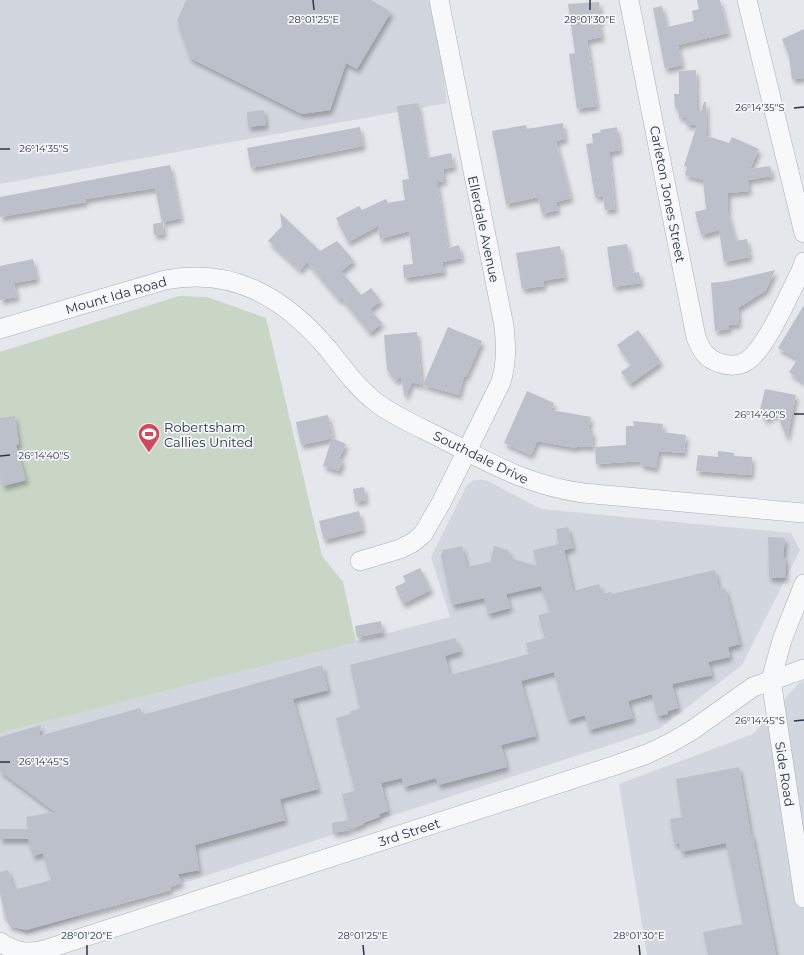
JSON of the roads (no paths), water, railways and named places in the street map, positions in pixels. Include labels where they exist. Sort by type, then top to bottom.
[{"type":"street","name":"Ellerdale Avenue","points":[[360,561],[400,549],[418,539],[432,521],[501,382],[505,368],[506,344],[439,0]]},
{"type":"street","name":"Carleton Jones Street","points":[[630,0],[696,337],[700,348],[705,355],[720,363],[735,365],[748,360],[768,334],[801,271],[804,262]]},
{"type":"street","points":[[747,0],[804,233]]},
{"type":"street","name":"Mount Ida Road","points":[[0,329],[165,280],[204,277],[234,282]]},
{"type":"street","name":"Southdale Drive","points":[[234,282],[272,298],[295,314],[364,391],[376,402],[466,451],[522,478],[563,490],[623,497],[804,513]]},
{"type":"street","name":"Side Road","points":[[804,584],[782,640],[771,680],[804,898]]},
{"type":"street","name":"3rd Street","points":[[0,942],[18,951],[35,952],[44,950],[613,766],[647,754],[670,743],[691,731],[737,696],[753,687],[804,669]]},
{"type":"place","name":"Robertsham Callies United","points":[[149,454]]}]
